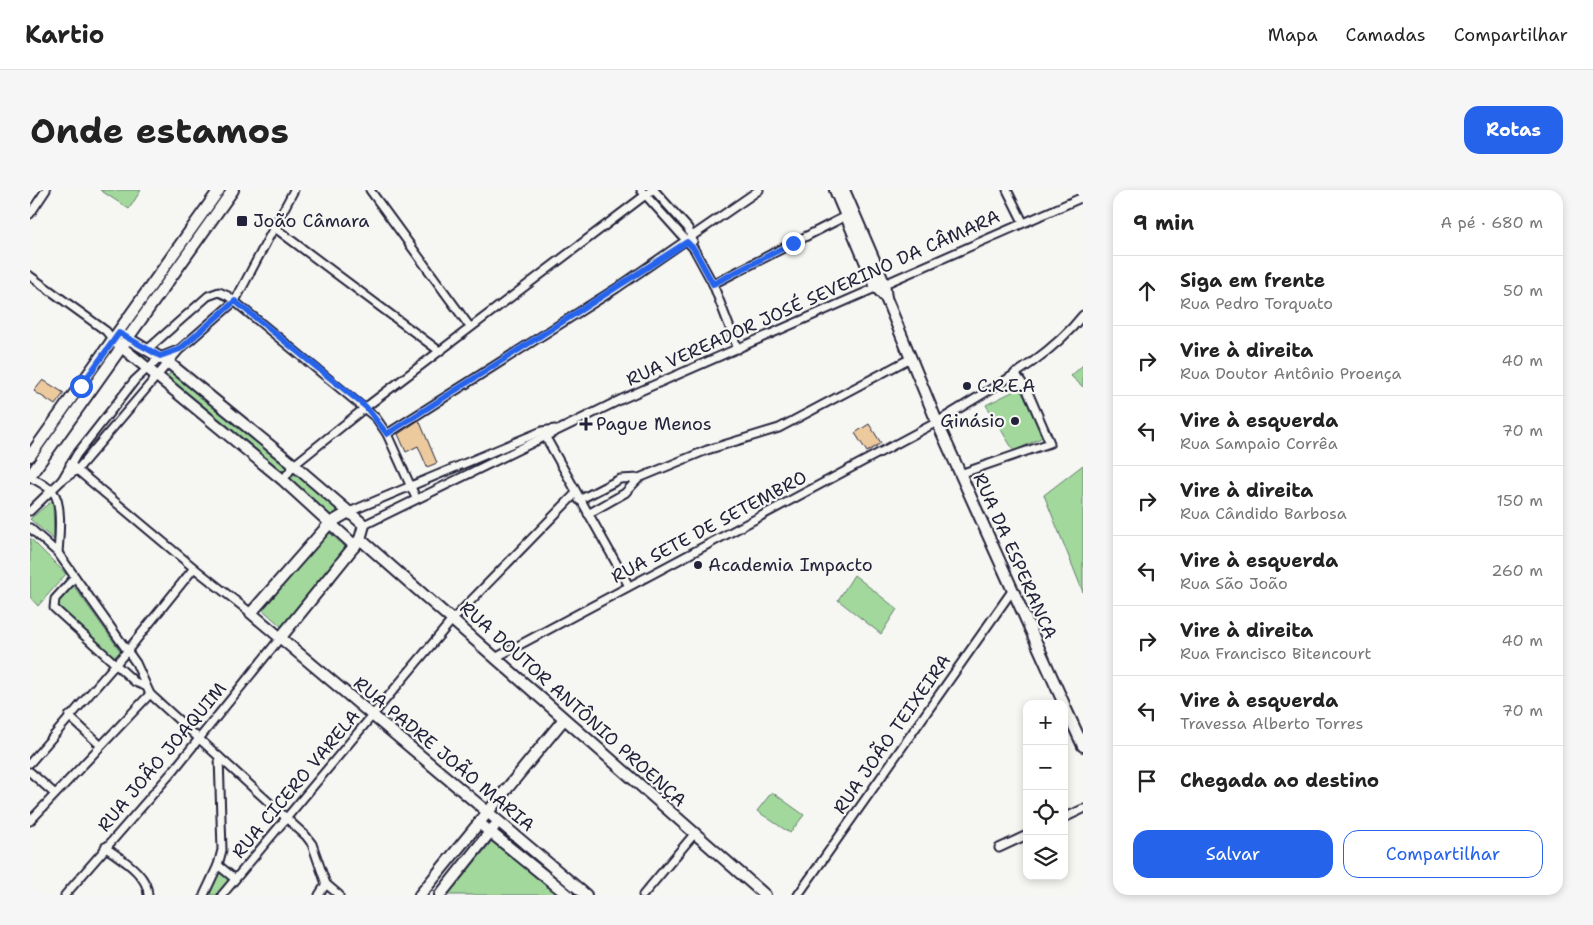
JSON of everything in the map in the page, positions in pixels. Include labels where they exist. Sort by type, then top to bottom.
[{"type":"main road","points":[[30,456],[117,337],[220,190]]},
{"type":"main road","points":[[30,477],[233,190]]},
{"type":"main road","points":[[835,190],[850,214]]},
{"type":"main road","points":[[844,190],[850,214]]},
{"type":"main road","name":"RUA DA ESPERANCA","points":[[850,214],[937,422],[1062,700]]},
{"type":"main road","points":[[117,337],[130,338],[170,363],[364,525],[357,543],[281,637]]},
{"type":"main road","points":[[117,337],[123,347],[283,480],[330,524]]},
{"type":"main road","points":[[81,386],[90,392]]},
{"type":"main road","points":[[53,425],[62,432]]},
{"type":"main road","points":[[251,613],[330,524],[349,512]]},
{"type":"main road","name":"RUA DOUTOR ANTÔNIO PROENÇA","points":[[330,524],[453,619],[494,658],[764,895]]},
{"type":"main road","name":"RUA PADRE JOÃO MARIA","points":[[251,613],[375,715],[498,822],[586,895]]},
{"type":"main road","name":"RUA DA ESPERANCA","points":[[1068,713],[1083,746]]},
{"type":"main road","points":[[420,895],[564,719]]},
{"type":"main road","points":[[440,895],[498,822]]},
{"type":"main road","points":[[479,823],[568,895]]},
{"type":"main road","points":[[548,879],[556,870]]},
{"type":"street","points":[[30,214],[46,190]]},
{"type":"street","points":[[62,480],[78,470],[104,436],[170,363],[180,349],[235,301],[294,190]]},
{"type":"street","points":[[370,190],[470,327]]},
{"type":"street","points":[[387,434],[690,240],[759,190]]},
{"type":"street","points":[[1008,190],[1023,222]]},
{"type":"street","points":[[283,480],[294,465],[438,350],[649,191],[684,223],[694,249],[713,284],[738,349]]},
{"type":"street","name":"RUA VEREADOR JOSÉ SEVERINO DA CÂMARA","points":[[349,512],[472,460],[556,429],[1083,196]]},
{"type":"street","points":[[713,284],[850,214]]},
{"type":"street","points":[[275,228],[438,350]]},
{"type":"street","points":[[30,276],[117,337]]},
{"type":"street","points":[[148,349],[208,296],[220,292],[235,301],[366,407],[387,434],[416,498]]},
{"type":"street","points":[[960,474],[1050,443],[1027,390],[1015,373],[1062,338],[1083,315]]},
{"type":"street","points":[[30,511],[62,480],[70,464],[98,426],[148,367],[160,356],[180,349]]},
{"type":"street","points":[[588,514],[625,493],[639,478],[707,450],[778,428],[911,358]]},
{"type":"street","name":"RUA SETE DE SETEMBRO","points":[[494,658],[937,422],[1015,373]]},
{"type":"street","points":[[544,434],[629,586]]},
{"type":"street","name":"RUA VEREADOR JOSÉ SEVERINO DA CÂMARA","points":[[364,525],[544,434]]},
{"type":"street","points":[[472,460],[476,468]]},
{"type":"street","points":[[70,464],[251,613]]},
{"type":"street","points":[[30,477],[52,491],[58,503],[58,553]]},
{"type":"street","name":"RUA CICERO VARELA","points":[[222,895],[375,715],[453,619],[577,496],[620,479],[639,478]]},
{"type":"street","points":[[30,528],[58,553],[128,650],[142,673],[145,686],[150,694],[312,844],[326,884],[339,895]]},
{"type":"street","points":[[30,763],[128,650],[194,568]]},
{"type":"street","points":[[75,577],[55,599],[54,608],[114,665],[134,682],[145,686]]},
{"type":"street","name":"RUA JOÃO TEIXEIRA","points":[[798,895],[1012,591]]},
{"type":"street","name":"RUA JOÃO JOAQUIM","points":[[65,895],[198,740],[281,637]]},
{"type":"street","points":[[30,821],[150,694]]},
{"type":"street","points":[[69,716],[100,745]]},
{"type":"street","points":[[204,895],[218,865],[222,850],[219,757]]},
{"type":"street","points":[[30,772],[55,794]]},
{"type":"street","points":[[1068,816],[1083,809]]},
{"type":"street","points":[[643,895],[695,834]]},
{"type":"street","points":[[999,848],[1023,837]]},
{"type":"street","points":[[105,847],[143,878],[148,886],[148,895]]},
{"type":"street","points":[[458,849],[470,859]]},
{"type":"street","points":[[218,865],[235,879]]},
{"type":"street","points":[[319,895],[326,884]]},
{"type":"green space","points":[[100,190],[141,190],[129,209]]},
{"type":"green space","points":[[1083,365],[1083,387],[1071,376]]},
{"type":"green space","points":[[172,370],[342,510],[331,517],[166,379]]},
{"type":"green space","name":"Ginásio","points":[[1020,388],[1043,437],[1014,451],[986,405]]},
{"type":"green space","points":[[1083,465],[1083,592],[1044,495]]},
{"type":"green space","points":[[53,500],[54,540],[30,519]]},
{"type":"green space","points":[[328,531],[346,548],[282,627],[263,610]]},
{"type":"green space","points":[[30,538],[66,574],[38,606],[30,597]]},
{"type":"green space","points":[[854,575],[897,609],[881,634],[838,600]]},
{"type":"green space","points":[[73,585],[121,652],[115,660],[55,604]]},
{"type":"green space","points":[[772,792],[804,815],[790,833],[757,811]]},
{"type":"green space","points":[[493,840],[556,895],[448,895]]},
{"type":"green space","points":[[218,868],[230,879],[217,895],[207,895]]},
{"type":"building","points":[[43,380],[64,393],[55,405],[34,391]]},
{"type":"building","points":[[419,420],[437,463],[427,467],[418,446],[406,452],[398,434]]},
{"type":"building","points":[[869,424],[881,443],[867,452],[855,433]]},
{"type":"place","name":"João Câmara","points":[[242,221]]},
{"type":"place","name":"C.R.E.A","points":[[967,386]]},
{"type":"place","name":"Ginásio","points":[[1015,421]]},
{"type":"place","name":"Pague Menos","points":[[586,424]]},
{"type":"place","name":"Academia Impacto","points":[[698,565]]},
{"type":"route","points":[[81,386],[119,333],[160,356],[180,349],[235,301],[366,407],[387,434],[687,242],[694,249],[713,284],[793,243]]}]
